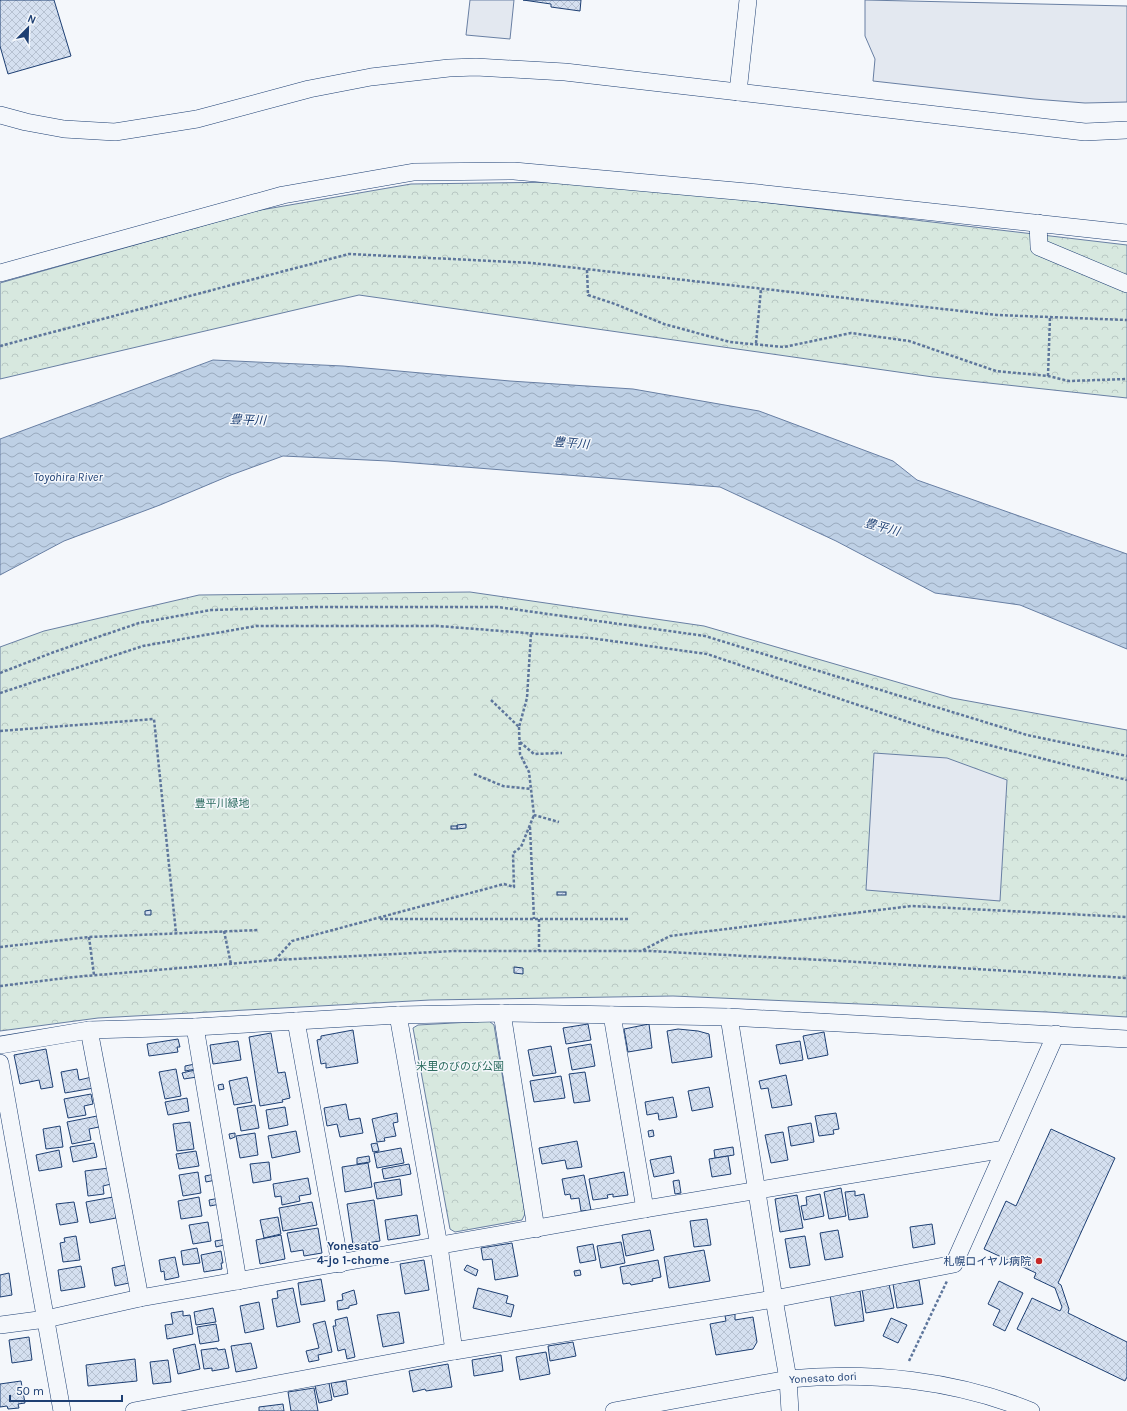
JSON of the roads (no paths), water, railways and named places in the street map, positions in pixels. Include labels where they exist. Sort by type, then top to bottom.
[{"type":"street","points":[[738,92],[748,0]]},
{"type":"street","points":[[0,115],[26,122],[64,128],[116,132],[197,119],[309,89],[371,77],[449,68],[476,67],[565,72],[1085,132],[1127,130]]},
{"type":"street","points":[[0,273],[283,195],[414,172],[514,171],[758,193],[1127,233]]},
{"type":"street","points":[[1038,223],[1039,247],[1127,284]]},
{"type":"street","points":[[502,1014],[536,1228]]},
{"type":"street","points":[[0,1045],[90,1030],[195,1027],[398,1015],[502,1014],[729,1017],[1127,1039]]},
{"type":"street","points":[[398,1015],[438,1246],[454,1351]]},
{"type":"street","points":[[612,1015],[645,1209]]},
{"type":"street","points":[[729,1017],[788,1379],[790,1411]]},
{"type":"street","points":[[296,1021],[340,1264]]},
{"type":"street","points":[[195,1027],[238,1281]]},
{"type":"street","points":[[90,1030],[140,1298]]},
{"type":"street","points":[[134,1411],[454,1351],[774,1298],[954,1264],[1056,1034]]},
{"type":"street","points":[[0,1063],[62,1411]]},
{"type":"street","points":[[0,1325],[46,1319],[140,1298],[340,1264],[536,1228],[1005,1149]]},
{"type":"street","name":"Yonesato dori","points":[[614,1411],[788,1379],[866,1376],[941,1384],[1011,1403],[1032,1411]]},
{"type":"water","name":"Toyohira River","points":[[213,360],[343,366],[510,381],[633,389],[759,411],[893,461],[917,480],[1127,554],[1127,649],[1020,605],[935,593],[836,541],[720,487],[388,461],[283,456],[64,541],[0,575],[0,439]]},
{"type":"place","name":"札幌ロイヤル病院","points":[[1039,1261]]},
{"type":"district","name":"Yonesato 4-jo 1-chome","points":[[353,1253]]},
{"type":"water label","name":"豊平川","points":[[248,420]]},
{"type":"water label","name":"豊平川","points":[[571,443]]},
{"type":"water label","name":"豊平川","points":[[882,527]]},
{"type":"park label","name":"豊平川緑地","points":[[222,803]]},
{"type":"park label","name":"米里のびのび公園","points":[[460,1066]]}]
